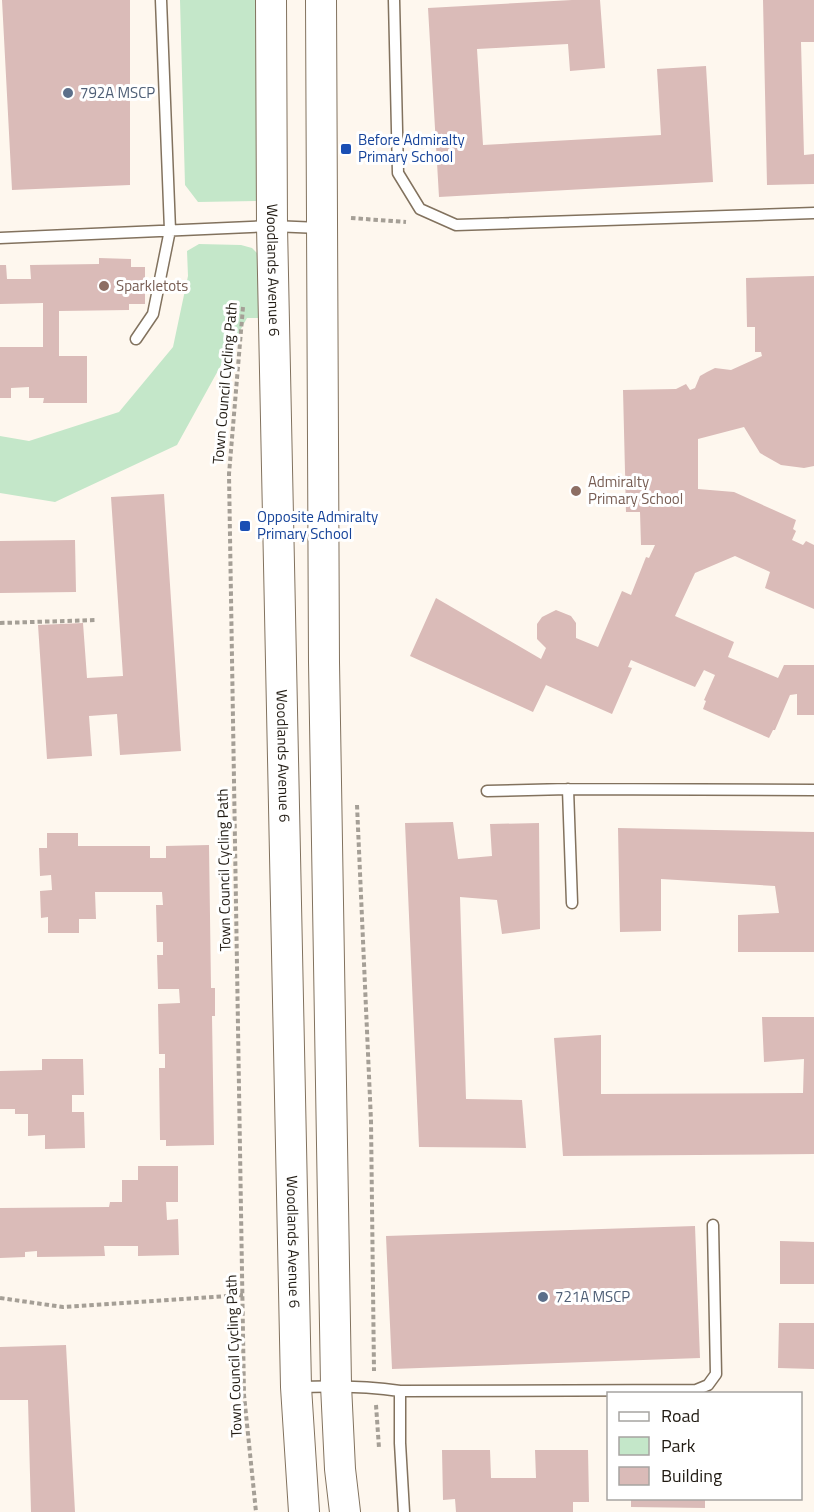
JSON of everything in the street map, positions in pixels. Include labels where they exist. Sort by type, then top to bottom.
[{"type":"street","name":"Woodlands Avenue 6","points":[[271,0],[272,226],[296,1387],[304,1512]]},
{"type":"street","points":[[321,0],[331,223],[323,650],[336,1385],[340,1469],[345,1512]]},
{"type":"lane","points":[[136,339],[153,314],[170,230],[161,0]]},
{"type":"lane","points":[[394,0],[398,173],[420,208],[456,225],[814,213]]},
{"type":"lane","points":[[0,238],[331,223]]},
{"type":"lane","points":[[568,789],[572,903]]},
{"type":"lane","points":[[488,791],[814,790]]},
{"type":"lane","points":[[296,1387],[336,1385],[400,1391],[696,1390],[708,1385],[716,1374],[713,1225]]},
{"type":"lane","points":[[400,1391],[404,1512]]},
{"type":"path","points":[[331,223],[410,222]]},
{"type":"path","name":"Town Council Cycling Path","points":[[243,302],[229,474],[244,1395],[256,1512]]},
{"type":"path","points":[[0,623],[97,620]]},
{"type":"path","points":[[357,798],[371,1121],[374,1387],[380,1455]]},
{"type":"path","points":[[0,1298],[63,1306],[243,1295]]},
{"type":"green space","points":[[180,0],[257,0],[266,185],[256,201],[198,202],[185,185]]},
{"type":"green space","points":[[199,244],[241,245],[252,248],[267,263],[269,318],[247,318],[177,445],[55,502],[0,493],[0,436],[29,441],[119,412],[173,347],[188,276],[187,251]]},
{"type":"building","name":"792A MSCP","points":[[2,0],[130,0],[130,185],[12,190]]},
{"type":"building","points":[[600,0],[605,68],[570,71],[568,44],[477,49],[483,145],[661,135],[657,69],[706,66],[713,182],[439,197],[428,8]]},
{"type":"building","points":[[763,0],[814,0],[814,42],[801,42],[804,155],[814,154],[814,184],[767,185]]},
{"type":"building","points":[[99,258],[131,259],[131,267],[145,267],[145,304],[129,304],[129,310],[59,311],[59,356],[87,356],[87,403],[43,403],[44,398],[29,398],[29,387],[11,388],[11,398],[0,398],[0,347],[43,347],[43,303],[0,304],[0,265],[6,265],[7,279],[31,279],[30,265],[99,264]]},
{"type":"building","points":[[814,276],[814,466],[804,468],[781,465],[760,453],[744,427],[698,439],[698,489],[734,492],[796,520],[793,529],[796,531],[792,540],[803,545],[806,541],[814,545],[814,609],[765,588],[770,572],[735,556],[695,573],[675,616],[734,642],[728,657],[778,678],[784,665],[814,665],[814,715],[797,715],[797,694],[790,695],[775,730],[769,738],[703,709],[706,701],[704,700],[715,675],[704,670],[695,687],[631,660],[628,667],[632,668],[612,714],[546,685],[533,712],[410,656],[436,598],[541,659],[546,648],[537,639],[537,624],[542,617],[556,610],[571,616],[576,623],[576,638],[598,647],[622,591],[631,595],[646,557],[649,558],[655,545],[641,545],[640,512],[626,512],[623,390],[676,389],[686,384],[690,390],[695,388],[700,376],[715,368],[731,370],[762,356],[761,352],[755,352],[755,327],[747,327],[746,278]]},
{"type":"building","points":[[164,494],[181,751],[120,755],[117,714],[89,716],[92,756],[47,759],[38,625],[83,623],[87,678],[123,676],[111,497]]},
{"type":"building","points":[[75,540],[76,592],[0,593],[0,541]]},
{"type":"building","points":[[453,822],[458,859],[492,856],[490,824],[539,823],[540,929],[502,934],[497,900],[460,897],[466,1099],[522,1100],[526,1148],[419,1147],[405,823]]},
{"type":"building","points":[[618,828],[814,832],[814,952],[738,952],[738,915],[779,913],[775,886],[661,879],[661,931],[620,932]]},
{"type":"building","points":[[47,833],[78,833],[78,846],[150,846],[150,858],[166,858],[166,846],[209,845],[211,988],[215,988],[215,1016],[212,1016],[214,1145],[166,1146],[166,1140],[160,1140],[159,1068],[165,1068],[165,1054],[159,1054],[158,1004],[180,1003],[179,989],[158,989],[157,955],[163,955],[163,942],[157,942],[156,905],[163,905],[162,892],[95,892],[96,919],[79,919],[79,933],[48,933],[48,917],[41,918],[40,891],[52,890],[51,875],[40,876],[39,848],[47,848]]},
{"type":"building","points":[[762,1017],[814,1017],[814,1154],[563,1156],[554,1038],[601,1035],[601,1094],[803,1093],[804,1059],[764,1062]]},
{"type":"building","points":[[42,1059],[83,1059],[84,1095],[72,1095],[72,1112],[84,1112],[85,1148],[45,1149],[45,1135],[28,1136],[28,1114],[15,1114],[15,1109],[0,1109],[0,1071],[42,1070]]},
{"type":"building","points":[[138,1166],[178,1166],[178,1202],[166,1202],[167,1220],[178,1219],[179,1255],[138,1256],[138,1246],[104,1246],[105,1256],[37,1257],[37,1251],[25,1252],[25,1257],[0,1258],[0,1208],[109,1207],[110,1202],[122,1202],[122,1180],[138,1180]]},
{"type":"building","name":"721A MSCP","points":[[695,1226],[700,1358],[392,1369],[386,1236]]},
{"type":"building","points":[[780,1241],[814,1242],[814,1284],[780,1284]]},
{"type":"building","points":[[779,1323],[814,1323],[814,1369],[778,1368]]},
{"type":"building","points":[[66,1345],[75,1512],[31,1512],[28,1400],[0,1400],[0,1347]]},
{"type":"building","points":[[442,1450],[490,1450],[491,1478],[536,1478],[535,1450],[588,1450],[589,1502],[573,1502],[573,1512],[456,1512],[455,1499],[443,1500]]},
{"type":"building","points":[[631,1500],[705,1500],[705,1508],[631,1507]]},
{"type":"place","name":"792A MSCP","points":[[68,93]]},
{"type":"place","name":"Before Admiralty Primary School","points":[[346,149]]},
{"type":"place","name":"Sparkletots","points":[[104,286]]},
{"type":"place","name":"Admiralty Primary School","points":[[576,491]]},
{"type":"place","name":"Opposite Admiralty Primary School","points":[[245,526]]},
{"type":"place","name":"721A MSCP","points":[[543,1297]]}]
